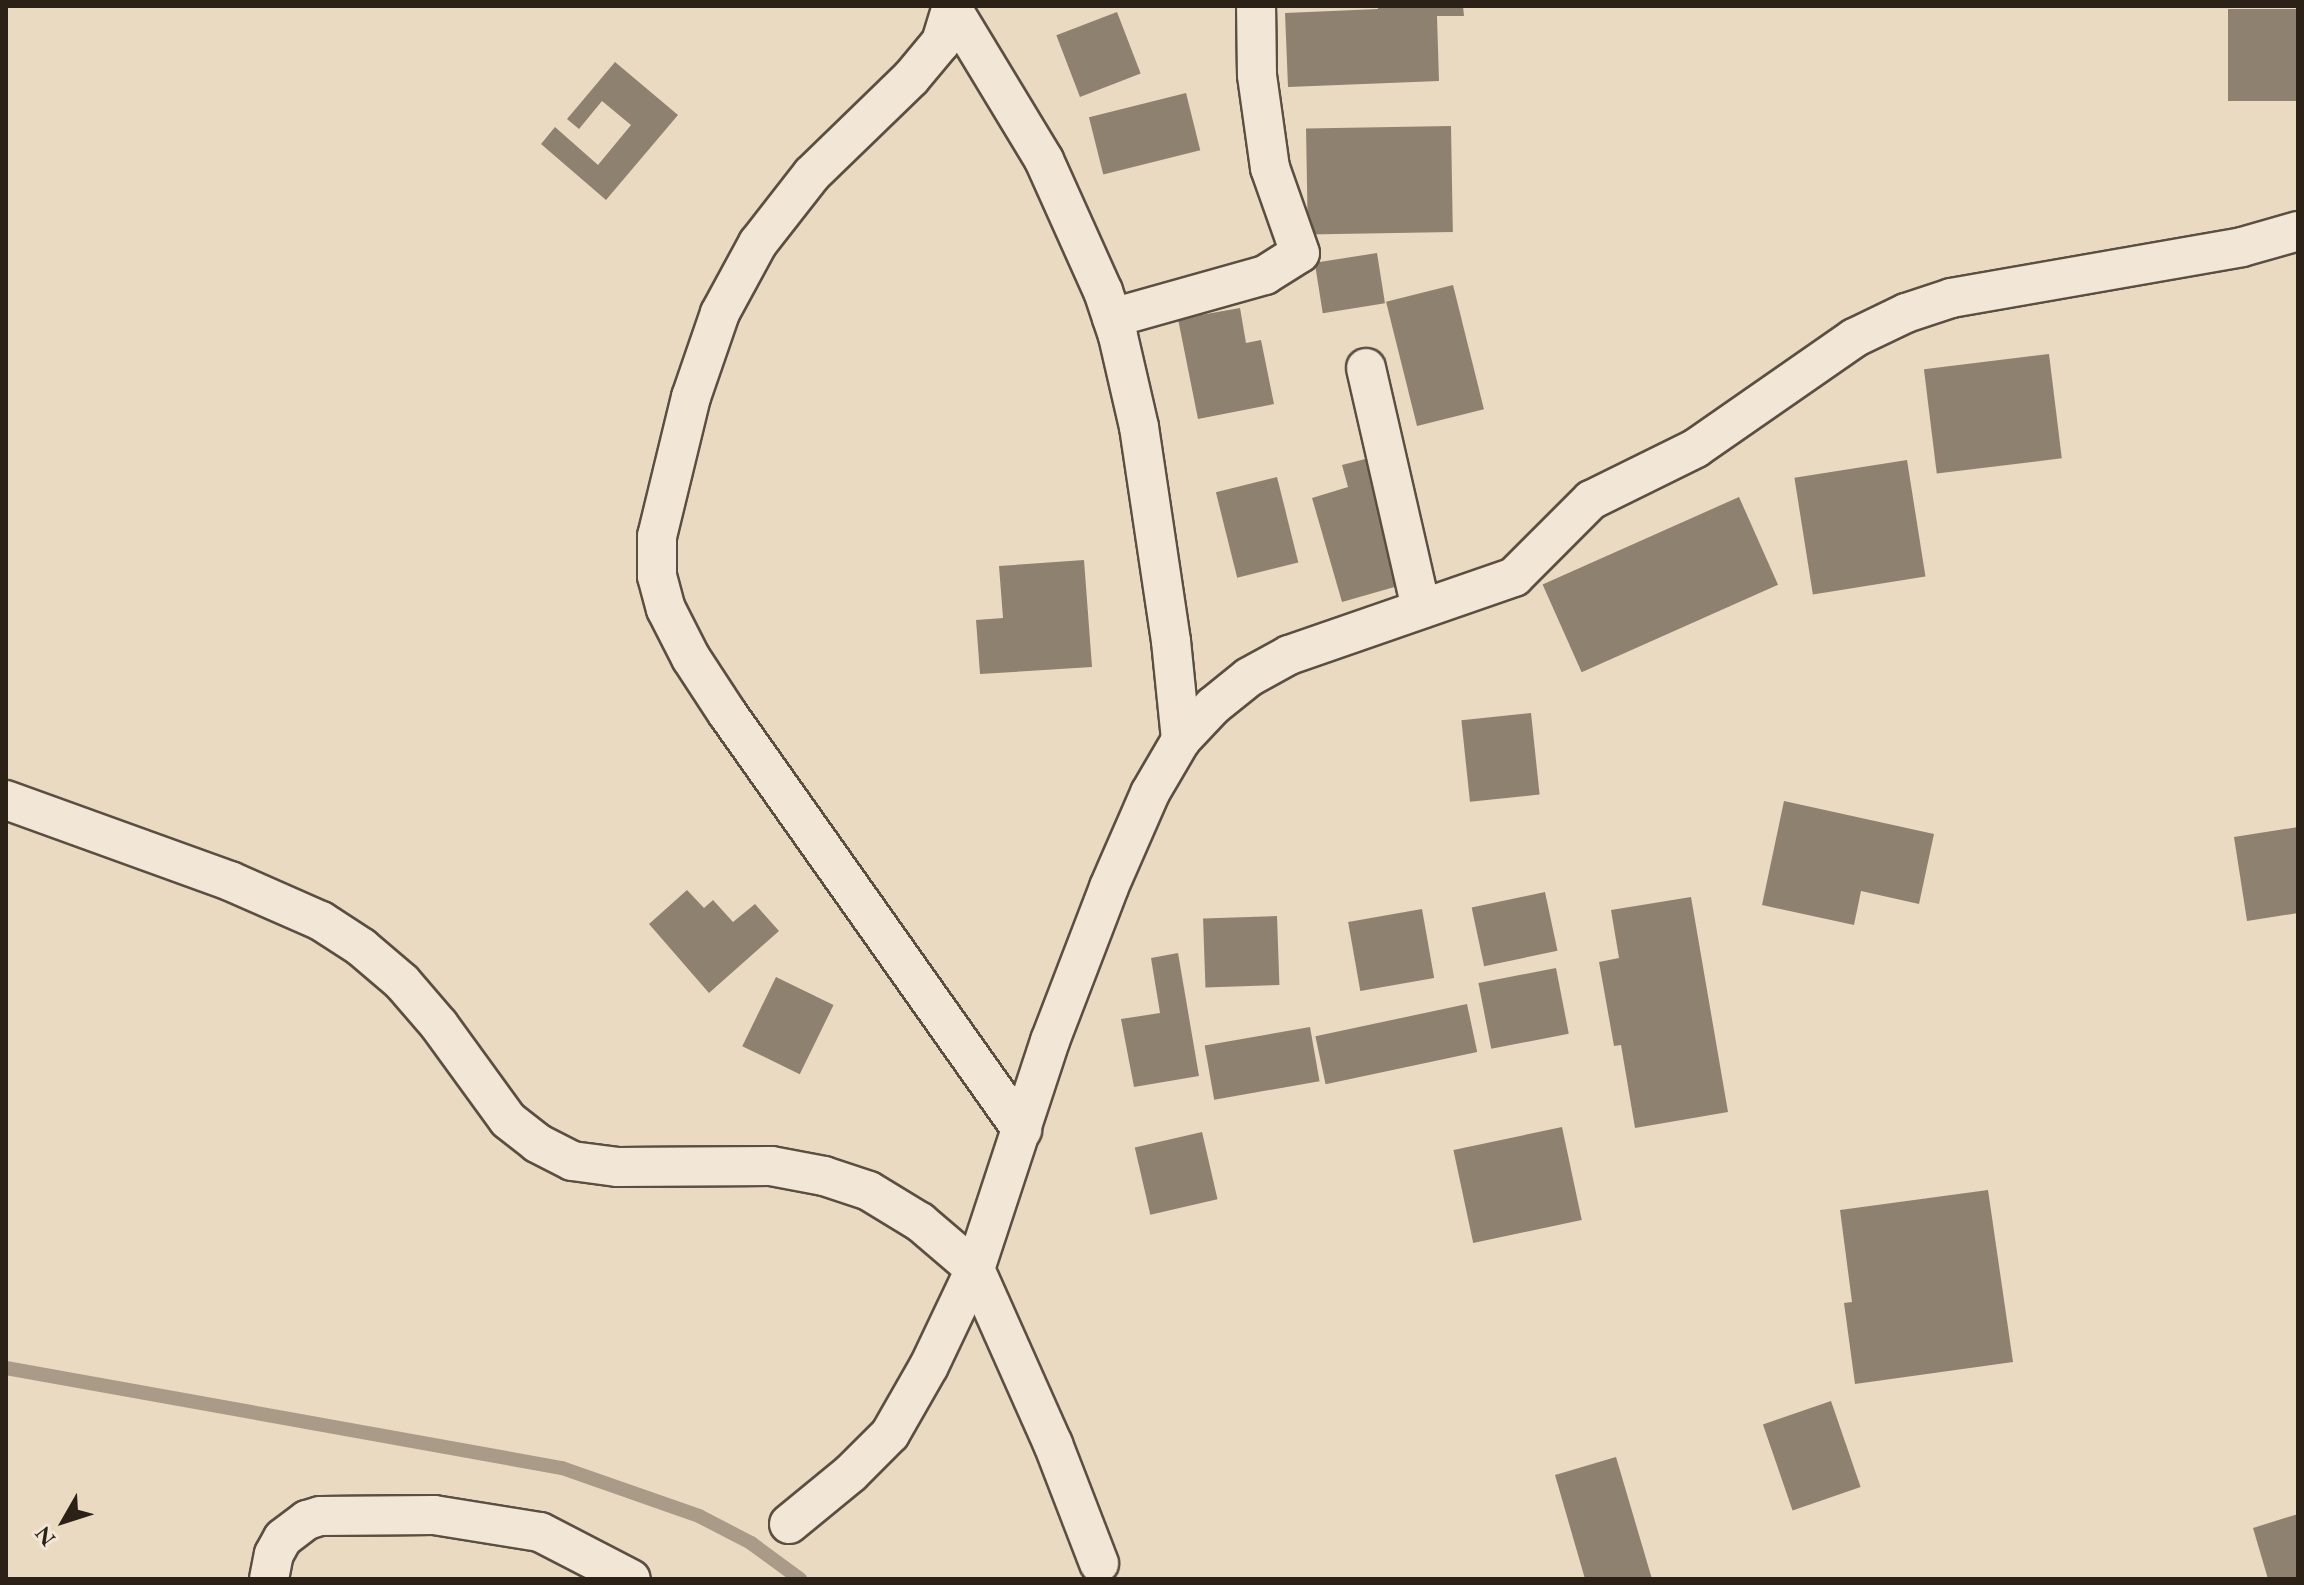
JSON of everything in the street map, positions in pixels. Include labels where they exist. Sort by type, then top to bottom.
[{"type":"street","points":[[1112,318],[1265,275],[1300,253],[1270,168],[1257,75],[1256,6]]},
{"type":"street","points":[[952,7],[1044,160],[1112,318],[1139,427],[1171,641],[1181,740]]},
{"type":"street","points":[[952,7],[941,42],[911,78],[812,174],[758,243],[720,313],[691,397],[657,536],[657,576],[666,609],[705,680],[1022,1130]]},
{"type":"street","points":[[789,1524],[851,1473],[890,1434],[929,1366],[975,1269],[1050,1041],[1109,887],[1150,793],[1181,740],[1213,706],[1249,677],[1289,655],[1514,577],[1591,500],[1696,448],[1854,338],[1906,313],[1951,298],[2242,247],[2298,231]]},
{"type":"street","points":[[1366,368],[1421,609]]},
{"type":"street","points":[[6,800],[230,881],[321,921],[361,947],[402,982],[439,1025],[508,1120],[537,1143],[572,1161],[617,1167],[771,1166],[824,1176],[869,1191],[920,1222],[975,1269],[1053,1444],[1099,1563]]},
{"type":"street","points":[[269,1579],[274,1554],[283,1538],[307,1520],[320,1516],[434,1515],[540,1532],[631,1579]]},
{"type":"building","points":[[1378,6],[1463,6],[1464,16],[1437,16],[1439,81],[1288,87],[1285,13],[1378,9]]},
{"type":"building","points":[[2228,9],[2298,9],[2298,101],[2228,101]]},
{"type":"building","points":[[1117,12],[1141,74],[1080,97],[1056,35]]},
{"type":"building","points":[[615,62],[678,115],[606,200],[541,144],[555,127],[598,165],[631,125],[602,101],[579,129],[567,119]]},
{"type":"building","points":[[1186,93],[1200,150],[1103,174],[1089,117]]},
{"type":"building","points":[[1451,126],[1453,232],[1308,235],[1306,129]]},
{"type":"building","points":[[1377,253],[1385,303],[1323,313],[1315,263]]},
{"type":"building","points":[[1453,285],[1484,409],[1417,426],[1386,302]]},
{"type":"building","points":[[1240,308],[1246,343],[1261,340],[1274,404],[1198,419],[1178,319]]},
{"type":"building","points":[[2049,354],[2062,458],[1937,474],[1924,369]]},
{"type":"building","points":[[1369,458],[1405,584],[1342,602],[1312,498],[1348,487],[1342,465]]},
{"type":"building","points":[[1907,460],[1925,577],[1813,594],[1794,478]]},
{"type":"building","points":[[1277,477],[1298,562],[1237,578],[1216,492]]},
{"type":"building","points":[[1739,497],[1778,585],[1582,672],[1543,584]]},
{"type":"building","points":[[1084,560],[1092,667],[980,674],[976,620],[1003,618],[999,566]]},
{"type":"building","points":[[1531,713],[1540,795],[1470,802],[1461,720]]},
{"type":"building","points":[[1784,801],[1934,834],[1919,904],[1861,891],[1854,925],[1762,905]]},
{"type":"building","points":[[2298,827],[2298,913],[2247,921],[2234,837]]},
{"type":"building","points":[[687,890],[704,908],[713,900],[733,922],[755,904],[779,931],[709,993],[649,924]]},
{"type":"building","points":[[1545,892],[1557,951],[1484,966],[1472,908]]},
{"type":"building","points":[[1691,897],[1728,1112],[1635,1128],[1621,1045],[1614,1046],[1599,962],[1619,958],[1611,910]]},
{"type":"building","points":[[1422,909],[1434,978],[1360,991],[1348,922]]},
{"type":"building","points":[[1277,916],[1279,985],[1205,988],[1203,919]]},
{"type":"building","points":[[1178,953],[1199,1076],[1134,1087],[1121,1019],[1160,1013],[1151,958]]},
{"type":"building","points":[[1556,968],[1569,1034],[1491,1049],[1478,983]]},
{"type":"building","points":[[776,977],[834,1005],[800,1074],[742,1046]]},
{"type":"building","points":[[1467,1004],[1477,1052],[1326,1084],[1315,1036]]},
{"type":"building","points":[[1310,1027],[1320,1081],[1214,1100],[1205,1046]]},
{"type":"building","points":[[1562,1127],[1582,1220],[1473,1243],[1453,1150]]},
{"type":"building","points":[[1202,1132],[1218,1199],[1150,1215],[1135,1148]]},
{"type":"building","points":[[1988,1190],[2013,1362],[1855,1384],[1844,1303],[1852,1302],[1840,1210]]},
{"type":"building","points":[[1831,1401],[1861,1487],[1793,1510],[1763,1424]]},
{"type":"building","points":[[1616,1457],[1652,1579],[1585,1579],[1555,1475]]},
{"type":"building","points":[[2298,1514],[2298,1579],[2268,1579],[2253,1528]]},
{"type":"waterway","points":[[6,1368],[562,1468],[699,1516],[751,1543],[800,1579]]}]
